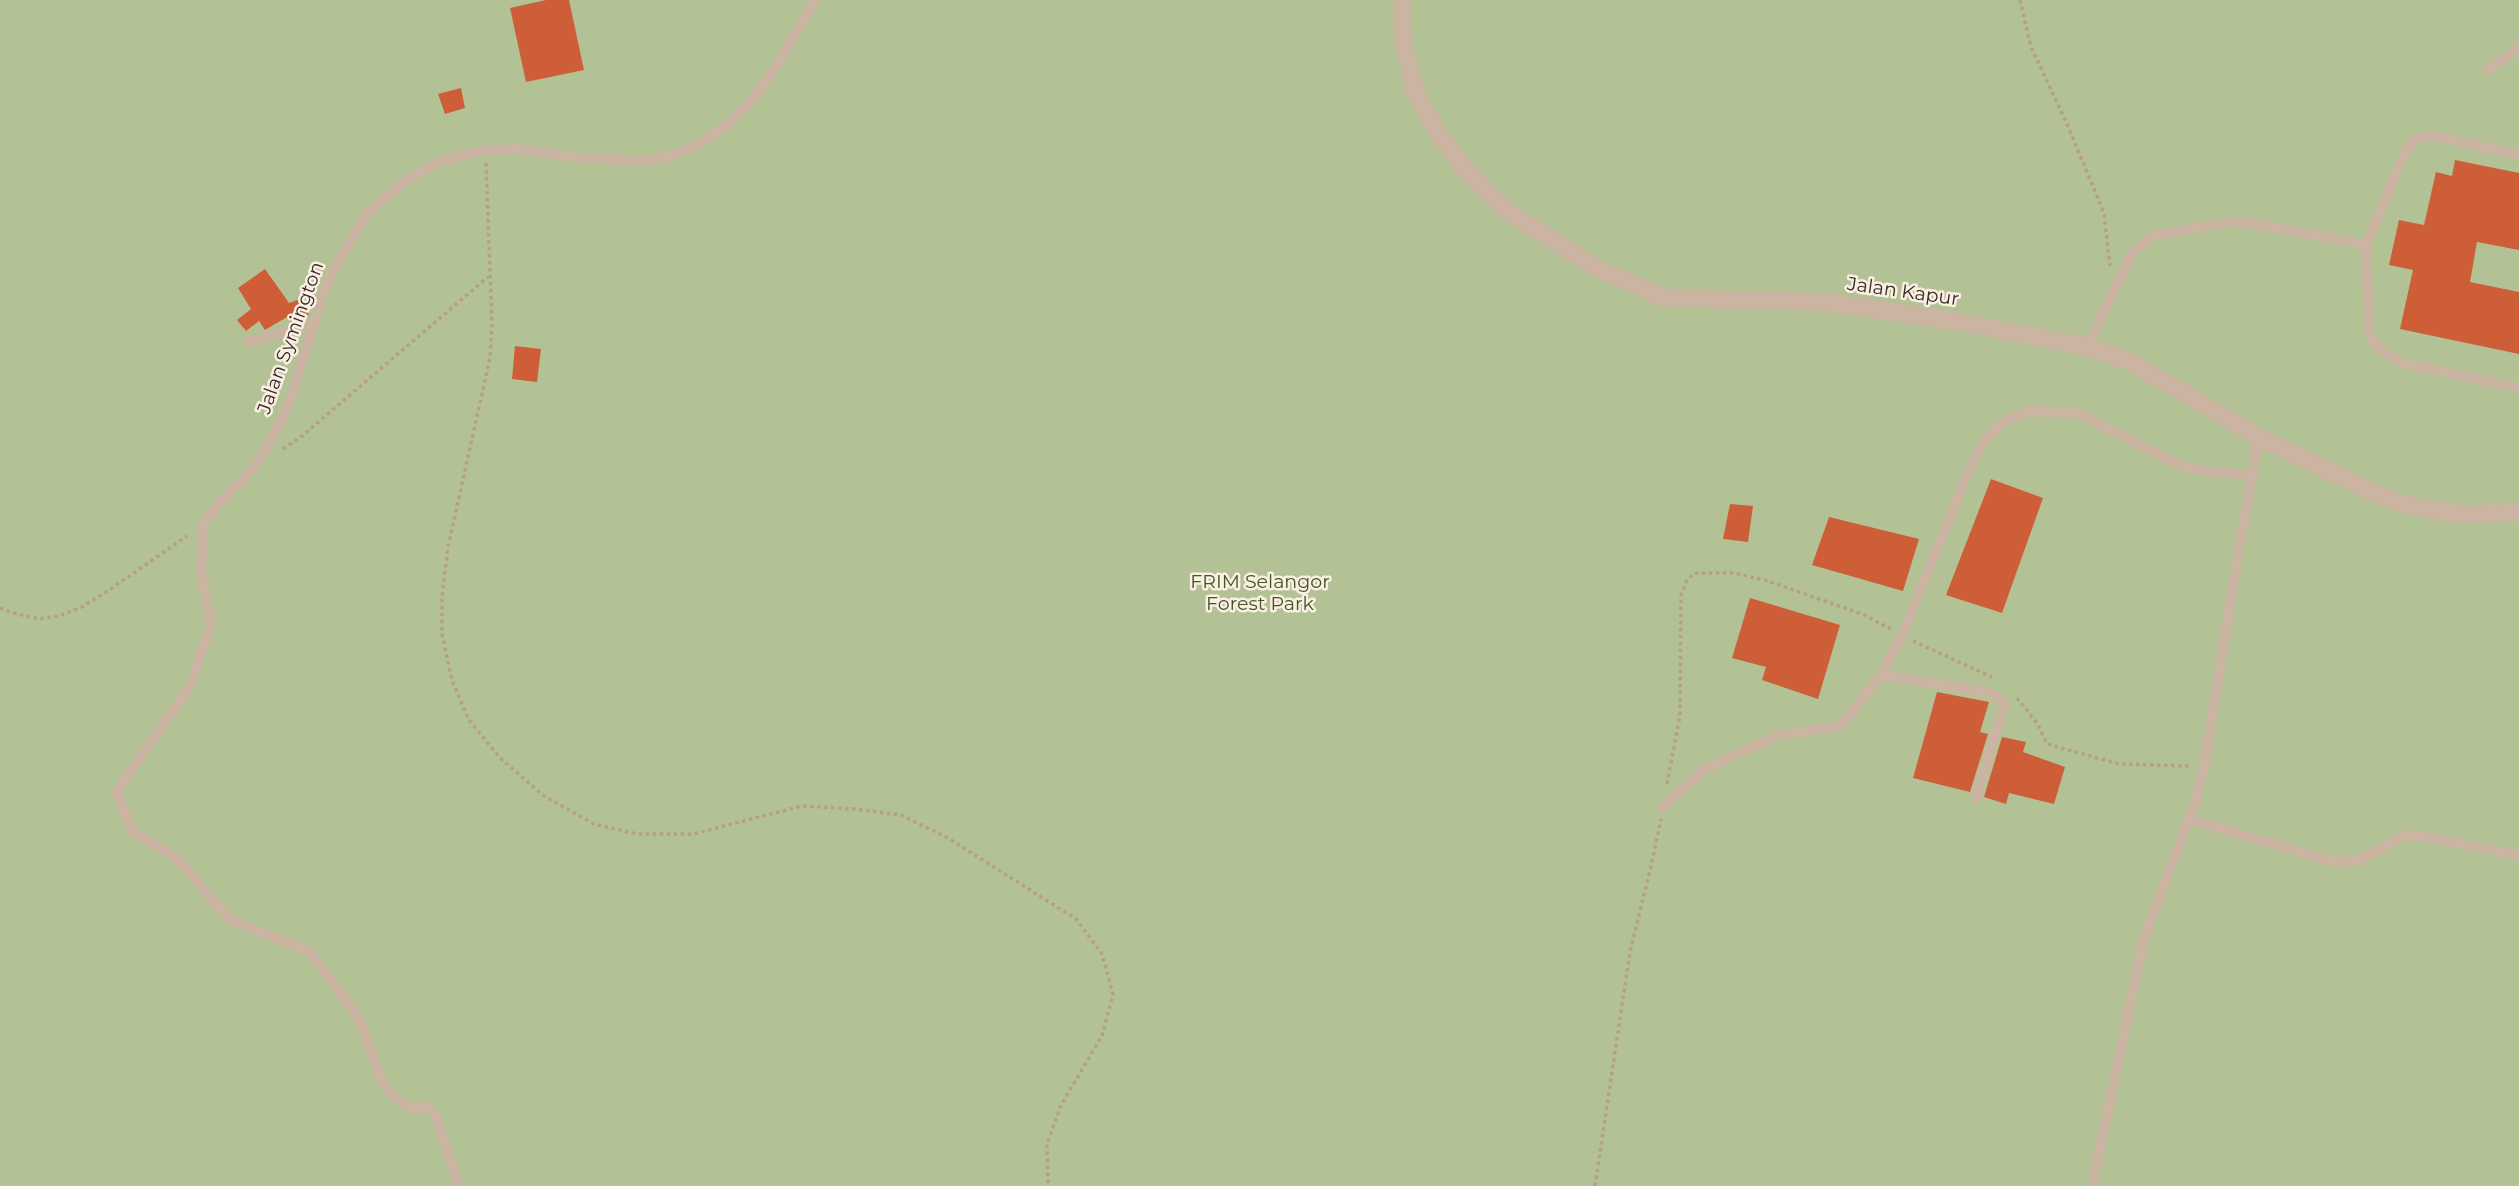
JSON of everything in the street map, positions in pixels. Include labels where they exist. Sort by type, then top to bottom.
[{"type":"street","name":"Jalan Kapur","points":[[1402,0],[1403,41],[1415,92],[1438,134],[1466,170],[1503,208],[1596,268],[1665,298],[1823,302],[1961,322],[2087,347],[2129,360],[2259,437],[2400,503],[2460,514],[2519,513]]},
{"type":"lane","name":"Jalan Symington","points":[[204,525],[218,504],[255,467],[280,424],[291,397],[312,324],[339,259],[370,210],[387,195],[439,162],[485,150],[519,149],[581,158],[645,161],[671,156],[700,143],[725,126],[752,100],[776,67],[815,0]]},
{"type":"lane","points":[[2487,71],[2519,48]]},
{"type":"lane","points":[[2519,155],[2431,135],[2414,140],[2405,152],[2366,245],[2369,328],[2371,339],[2381,351],[2402,362],[2519,388]]},
{"type":"lane","points":[[2087,347],[2132,253],[2152,236],[2224,223],[2261,224],[2366,245]]},
{"type":"lane","points":[[248,342],[312,324]]},
{"type":"lane","points":[[1663,807],[1705,769],[1779,735],[1840,726],[1881,675],[1902,635],[1969,470],[1983,443],[1996,428],[2013,417],[2032,411],[2077,413],[2181,466],[2210,472],[2252,475]]},
{"type":"lane","points":[[2092,1186],[2144,938],[2189,819],[2204,766],[2259,437]]},
{"type":"lane","points":[[204,525],[201,571],[211,624],[191,684],[117,791],[131,830],[179,860],[229,919],[310,952],[359,1018],[383,1081],[395,1098],[412,1110],[425,1106],[435,1113],[459,1186]]},
{"type":"lane","points":[[1881,675],[1987,692],[2000,698],[2004,705],[1976,798]]},
{"type":"lane","points":[[2189,819],[2331,861],[2362,859],[2402,836],[2414,835],[2519,855]]},
{"type":"path","points":[[2020,0],[2031,47],[2104,213],[2112,296]]},
{"type":"path","points":[[485,150],[488,277],[492,324],[490,358],[448,547],[442,596],[442,634],[452,680],[469,720],[500,758],[544,796],[594,824],[637,834],[693,834],[802,806],[901,815],[948,838],[1076,919],[1102,954],[1113,994],[1102,1036],[1061,1105],[1047,1144],[1048,1186]]},
{"type":"path","points":[[255,467],[302,436],[488,277]]},
{"type":"path","points":[[0,608],[38,619],[59,616],[82,607],[204,525]]},
{"type":"path","points":[[1595,1186],[1630,952],[1653,862],[1680,715],[1681,595],[1686,582],[1694,573],[1735,573],[1768,581],[1862,614],[1992,677],[2001,685]]},
{"type":"path","points":[[2010,692],[2037,723],[2048,744],[2119,764],[2204,766]]},
{"type":"green space","name":"FRIM Selangor Forest Park","points":[[0,0],[2519,0],[2519,1186],[0,1186]]},
{"type":"building","points":[[546,0],[569,0],[584,70],[526,82],[510,8]]},
{"type":"building","points":[[461,88],[465,108],[445,114],[438,94]]},
{"type":"building","points":[[2455,160],[2519,173],[2519,250],[2477,242],[2470,282],[2519,292],[2519,354],[2400,329],[2413,270],[2389,265],[2399,220],[2424,225],[2436,172],[2452,176]]},
{"type":"building","points":[[265,269],[289,303],[300,299],[309,315],[291,322],[287,317],[265,330],[259,321],[246,331],[237,320],[251,309],[238,288]]},
{"type":"building","points":[[515,346],[541,349],[537,382],[512,379]]},
{"type":"building","points":[[1991,479],[2043,498],[2002,613],[1946,595]]},
{"type":"building","points":[[1730,504],[1753,506],[1748,542],[1723,539]]},
{"type":"building","points":[[1829,517],[1919,539],[1903,591],[1812,565]]},
{"type":"building","points":[[1750,598],[1840,625],[1818,699],[1762,680],[1766,667],[1732,658]]},
{"type":"building","points":[[1937,692],[1989,702],[1980,732],[1988,734],[1970,792],[1913,778]]},
{"type":"building","points":[[2002,737],[2026,742],[2023,752],[2065,767],[2054,804],[2009,793],[2006,804],[1984,797]]}]
